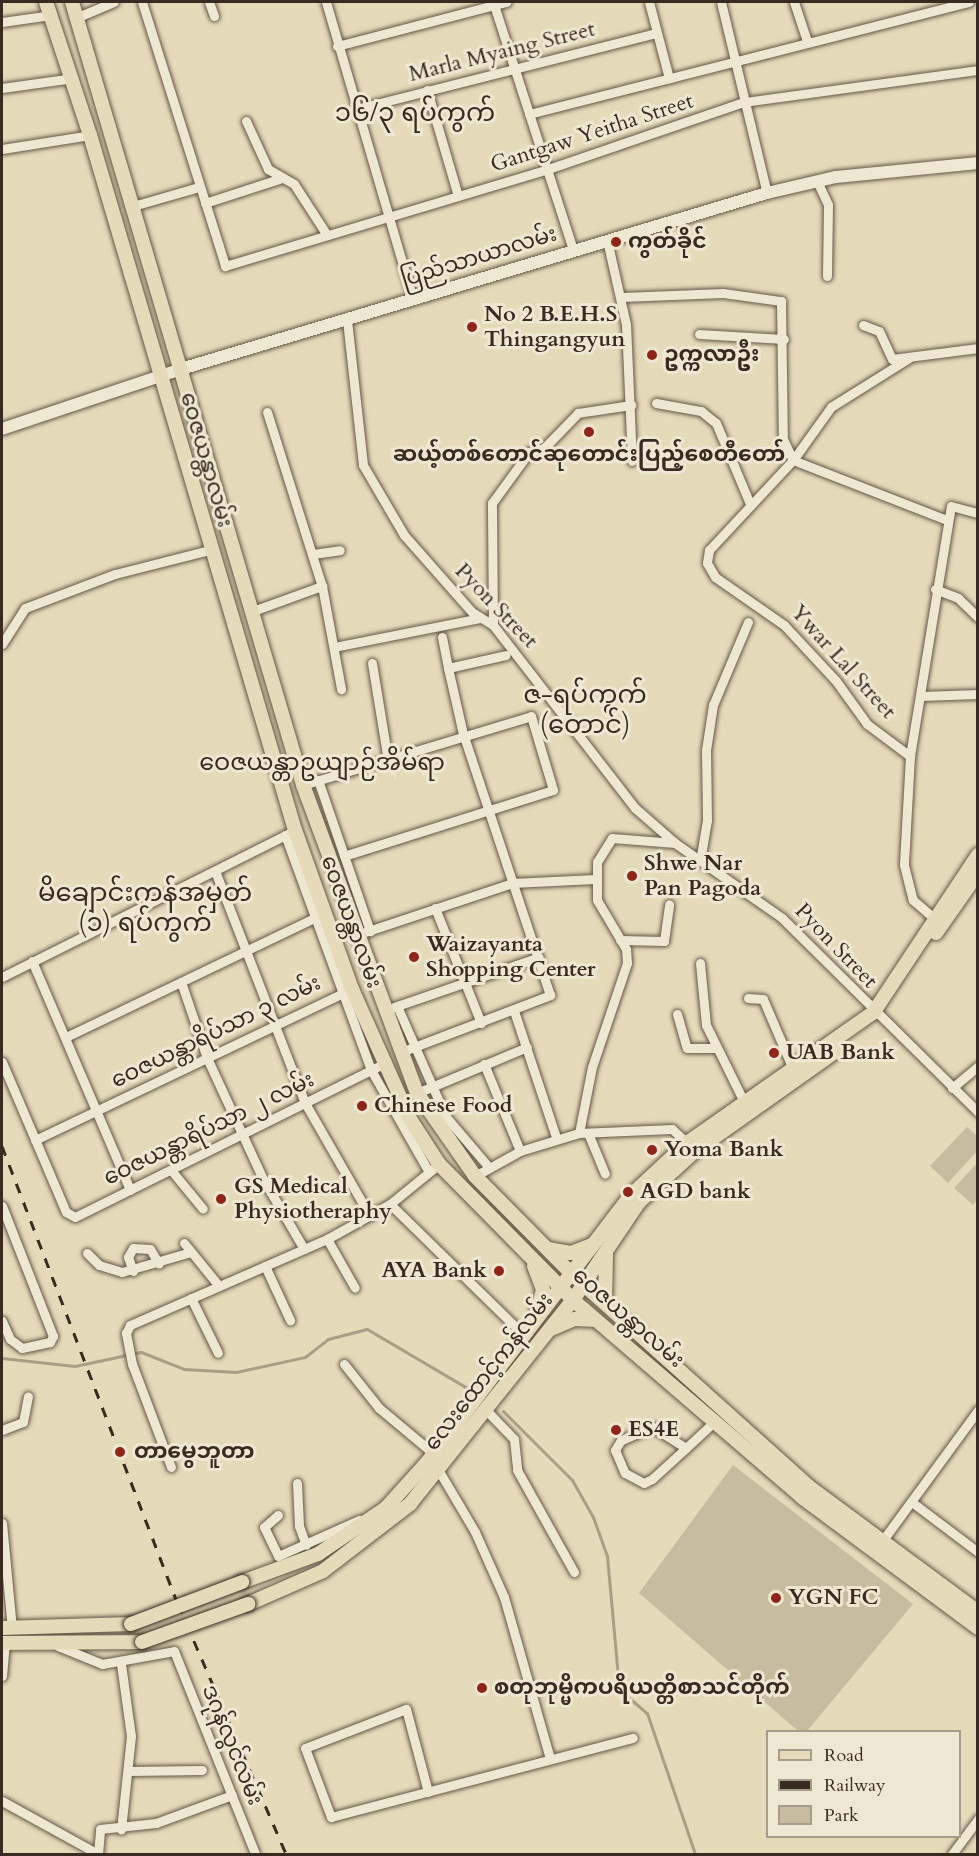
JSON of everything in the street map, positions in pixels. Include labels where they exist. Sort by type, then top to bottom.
[{"type":"main road","name":"ဝေဇယန္တာလမ်း","points":[[72,2],[181,369],[250,612],[303,785],[383,1011],[416,1089],[475,1176],[572,1274],[808,1486],[878,1547],[978,1628]]},
{"type":"main road","name":"ဝေဇယန္တာလမ်း","points":[[48,8],[90,135],[290,832],[377,1067],[396,1094],[434,1168],[573,1300],[803,1498],[978,1612]]},
{"type":"main road","points":[[252,698],[274,691]]},
{"type":"main road","name":"လေးထောင့်ကန်လမ်း","points":[[691,1147],[876,1016],[938,922],[978,855]]},
{"type":"main road","name":"လေးထောင့်ကန်လမ်း","points":[[938,922],[978,873]]},
{"type":"main road","name":"လေးထောင့်ကန်လမ်း","points":[[3,1643],[58,1646],[141,1642],[248,1604],[323,1571],[369,1540],[434,1461],[572,1274],[600,1247],[691,1147],[744,1102],[772,1090],[793,1069],[843,1040]]},
{"type":"main road","points":[[396,1094],[416,1089]]},
{"type":"main road","points":[[544,1247],[571,1253],[600,1247],[605,1303]]},
{"type":"main road","name":"လေးထောင့်ကန်လမ်း","points":[[7,1628],[131,1624],[318,1554],[386,1508],[486,1410],[573,1300],[584,1283],[600,1247]]},
{"type":"main road","points":[[527,1333],[543,1290],[531,1258]]},
{"type":"main road","points":[[545,1334],[561,1323],[596,1320]]},
{"type":"street","points":[[78,17],[114,2]]},
{"type":"street","points":[[142,2],[205,203],[279,178]]},
{"type":"street","points":[[209,2],[214,16]]},
{"type":"street","points":[[326,2],[413,300]]},
{"type":"street","points":[[337,46],[494,3],[506,2]]},
{"type":"street","points":[[649,2],[669,78]]},
{"type":"street","points":[[721,2],[766,193]]},
{"type":"street","points":[[797,2],[807,42]]},
{"type":"street","points":[[529,114],[969,2]]},
{"type":"street","points":[[494,3],[545,170],[573,250]]},
{"type":"street","points":[[2,22],[48,8]]},
{"type":"street","name":"Marla Myaing Street","points":[[356,109],[657,33]]},
{"type":"street","name":"Gantgaw Yeitha Street","points":[[205,203],[225,266],[545,170],[744,102],[978,70]]},
{"type":"street","points":[[2,88],[73,78]]},
{"type":"street","points":[[427,90],[458,196]]},
{"type":"street","points":[[246,121],[279,178],[294,184],[327,236]]},
{"type":"street","points":[[2,149],[90,135]]},
{"type":"street","name":"ပြည်သာယာလမ်း","points":[[2,429],[160,375],[766,193],[817,181],[978,163]]},
{"type":"street","points":[[817,181],[828,205],[827,276]]},
{"type":"street","points":[[133,206],[199,187]]},
{"type":"street","points":[[607,240],[622,297],[631,405],[632,461]]},
{"type":"street","points":[[622,297],[723,293],[772,297],[784,310],[783,439],[793,460],[947,520]]},
{"type":"street","name":"Pyon Street","points":[[347,320],[356,435],[375,492],[404,535],[480,618],[493,625],[622,794],[675,843],[782,918],[876,1016],[978,1112]]},
{"type":"street","points":[[863,325],[879,331],[888,357],[909,358],[978,348]]},
{"type":"street","points":[[699,334],[784,339]]},
{"type":"street","points":[[656,403],[701,411],[716,423],[750,504],[793,460],[831,407],[909,358]]},
{"type":"street","points":[[493,625],[490,518],[496,496],[529,452],[544,448],[578,413],[631,405]]},
{"type":"street","points":[[267,412],[322,586],[341,689]]},
{"type":"street","name":"Ywar Lal Street","points":[[750,504],[709,550],[706,563],[715,577],[784,625],[836,681],[867,724],[910,756]]},
{"type":"street","points":[[938,922],[913,900],[904,865],[910,756],[947,520],[951,506],[978,513]]},
{"type":"street","points":[[2,644],[25,608],[115,574],[210,550]]},
{"type":"street","points":[[313,554],[340,550]]},
{"type":"street","points":[[250,612],[322,586]]},
{"type":"street","points":[[935,589],[958,598],[978,617]]},
{"type":"street","points":[[334,646],[480,618]]},
{"type":"street","points":[[700,861],[707,820],[706,750],[713,705],[748,622]]},
{"type":"street","points":[[401,1052],[514,1011],[550,995],[463,734],[442,637]]},
{"type":"street","points":[[448,668],[506,655]]},
{"type":"street","points":[[372,663],[387,755]]},
{"type":"street","points":[[921,696],[978,694]]},
{"type":"street","points":[[303,785],[387,755],[531,716],[553,790],[344,856]]},
{"type":"street","points":[[318,780],[370,931]]},
{"type":"street","points":[[2,976],[290,832]]},
{"type":"street","points":[[605,1174],[584,1133],[592,1067],[627,963],[620,940],[603,917],[595,879],[597,862],[612,838],[675,843]]},
{"type":"street","points":[[215,871],[246,950],[271,1027],[305,1103],[370,1216]]},
{"type":"street","points":[[356,936],[512,883],[595,879]]},
{"type":"street","points":[[620,940],[664,941],[669,904]]},
{"type":"street","points":[[435,908],[481,1023]]},
{"type":"street","points":[[68,1036],[319,915]]},
{"type":"street","points":[[383,1011],[462,980],[539,957]]},
{"type":"street","points":[[32,961],[68,1036],[130,1190]]},
{"type":"street","points":[[700,963],[703,1007],[715,1048],[744,1102]]},
{"type":"street","points":[[181,982],[207,1058],[244,1135],[304,1249]]},
{"type":"street","name":"ဝေဇယန္တာရိပ်သာ ၃ လမ်း","points":[[34,1140],[347,991]]},
{"type":"street","points":[[748,998],[763,999],[793,1069]]},
{"type":"street","points":[[397,1006],[446,1117],[486,1165]]},
{"type":"street","points":[[514,1011],[556,1137]]},
{"type":"street","points":[[676,1014],[687,1048],[715,1048]]},
{"type":"street","points":[[416,1089],[433,1085],[527,1047]]},
{"type":"street","points":[[2,1062],[34,1140]]},
{"type":"street","points":[[484,1064],[520,1151]]},
{"type":"street","points":[[952,1088],[978,1066]]},
{"type":"street","points":[[171,1467],[132,1364],[127,1346],[130,1325],[327,1239],[390,1204],[434,1168],[377,1067]]},
{"type":"street","name":"ဝေဇယန္တာရိပ်သာ ၂ လမ်း","points":[[34,1140],[66,1212],[75,1218],[377,1067]]},
{"type":"street","points":[[475,1176],[486,1165],[520,1151],[556,1137],[584,1133],[672,1129],[691,1147]]},
{"type":"street","points":[[171,1170],[203,1209]]},
{"type":"street","points":[[390,1204],[527,1333]]},
{"type":"street","points":[[2,1206],[53,1336],[50,1342],[22,1348],[10,1339],[2,1321]]},
{"type":"street","points":[[2,1236],[12,1232]]},
{"type":"street","points":[[327,1239],[355,1288]]},
{"type":"street","points":[[184,1243],[219,1286]]},
{"type":"street","points":[[133,1271],[128,1257],[133,1248],[150,1249],[159,1264]]},
{"type":"street","points":[[87,1253],[99,1265],[133,1271],[191,1252]]},
{"type":"street","points":[[265,1266],[291,1320]]},
{"type":"street","points":[[191,1298],[218,1353]]},
{"type":"street","points":[[344,1364],[379,1408],[434,1461],[504,1597],[550,1759]]},
{"type":"street","points":[[2,1430],[23,1422],[28,1396]]},
{"type":"street","points":[[486,1410],[514,1439],[517,1470],[574,1572]]},
{"type":"street","points":[[878,1547],[913,1503],[978,1410]]},
{"type":"street","points":[[686,1448],[652,1427],[621,1440],[615,1450],[625,1473],[640,1484],[686,1448],[715,1421]]},
{"type":"street","points":[[297,1483],[299,1526],[306,1545]]},
{"type":"street","points":[[913,1503],[978,1552]]},
{"type":"street","points":[[278,1515],[264,1527],[274,1554],[306,1545],[386,1508]]},
{"type":"street","points":[[2,1523],[7,1628]]},
{"type":"street","points":[[2,1676],[3,1643]]},
{"type":"street","points":[[58,1646],[81,1659],[121,1664],[131,1736],[121,1829]]},
{"type":"street","name":"ဒဂုန်လွင်လမ်း","points":[[121,1664],[174,1651],[255,1854]]},
{"type":"street","points":[[428,1792],[406,1709],[305,1748],[331,1817],[428,1792],[550,1759],[633,1738]]},
{"type":"street","points":[[128,1771],[202,1770]]},
{"type":"street","points":[[2,1801],[98,1854],[98,1830],[156,1823],[232,1795]]},
{"type":"street","points":[[952,1854],[978,1819]]},
{"type":"green space","points":[[967,1127],[977,1136],[977,1151],[948,1183],[930,1166]]},
{"type":"green space","points":[[977,1163],[977,1200],[973,1205],[954,1188]]},
{"type":"green space","name":"YGN FC","points":[[733,1465],[913,1604],[808,1730],[797,1730],[639,1593]]},
{"type":"waterway","points":[[2,1358],[75,1366],[141,1352],[184,1369],[236,1372],[305,1357],[328,1339],[367,1329],[469,1389]]},
{"type":"waterway","points":[[503,1411],[572,1480],[593,1517],[607,1556],[619,1689],[647,1713],[695,1854]]},
{"type":"railway","points":[[2,1146],[178,1604],[286,1854]]},
{"type":"place","name":"ကွတ်ခိုင်","points":[[616,242]]},
{"type":"place","name":"No 2 B.E.H.S Thingangyun","points":[[472,327]]},
{"type":"place","name":"ဥက္ကလာဦး","points":[[652,355]]},
{"type":"place","name":"ဆယ့်တစ်တောင်ဆုတောင်းပြည့်စေတီတော်","points":[[589,432]]},
{"type":"place","name":"Shwe Nar Pan Pagoda","points":[[632,876]]},
{"type":"place","name":"Waizayanta Shopping Center","points":[[414,957]]},
{"type":"place","name":"UAB Bank","points":[[774,1053]]},
{"type":"place","name":"Chinese Food","points":[[362,1106]]},
{"type":"place","name":"Yoma Bank","points":[[652,1150]]},
{"type":"place","name":"AGD bank","points":[[628,1192]]},
{"type":"place","name":"GS Medical Physiotheraphy","points":[[221,1199]]},
{"type":"place","name":"AYA Bank","points":[[499,1271]]},
{"type":"place","name":"ES4E","points":[[616,1430]]},
{"type":"place","name":"တာမွေဘူတာ","points":[[120,1452]]},
{"type":"place","name":"YGN FC","points":[[776,1598]]},
{"type":"place","name":"စတုဘုမ္မိကပရိယတ္တိစာသင်တိုက်","points":[[482,1688]]},
{"type":"district","name":"၁၆/၃ ရပ်ကွက်","points":[[415,113]]},
{"type":"district","name":"ဇ-ရပ်ကွက် (တောင်)","points":[[585,710]]},
{"type":"district","name":"ဝေဇယန္တာဥယျာဉ်အိမ်ရာ","points":[[322,763]]},
{"type":"district","name":"မိချောင်းကန်အမှတ် (၁) ရပ်ကွက်","points":[[145,908]]}]
